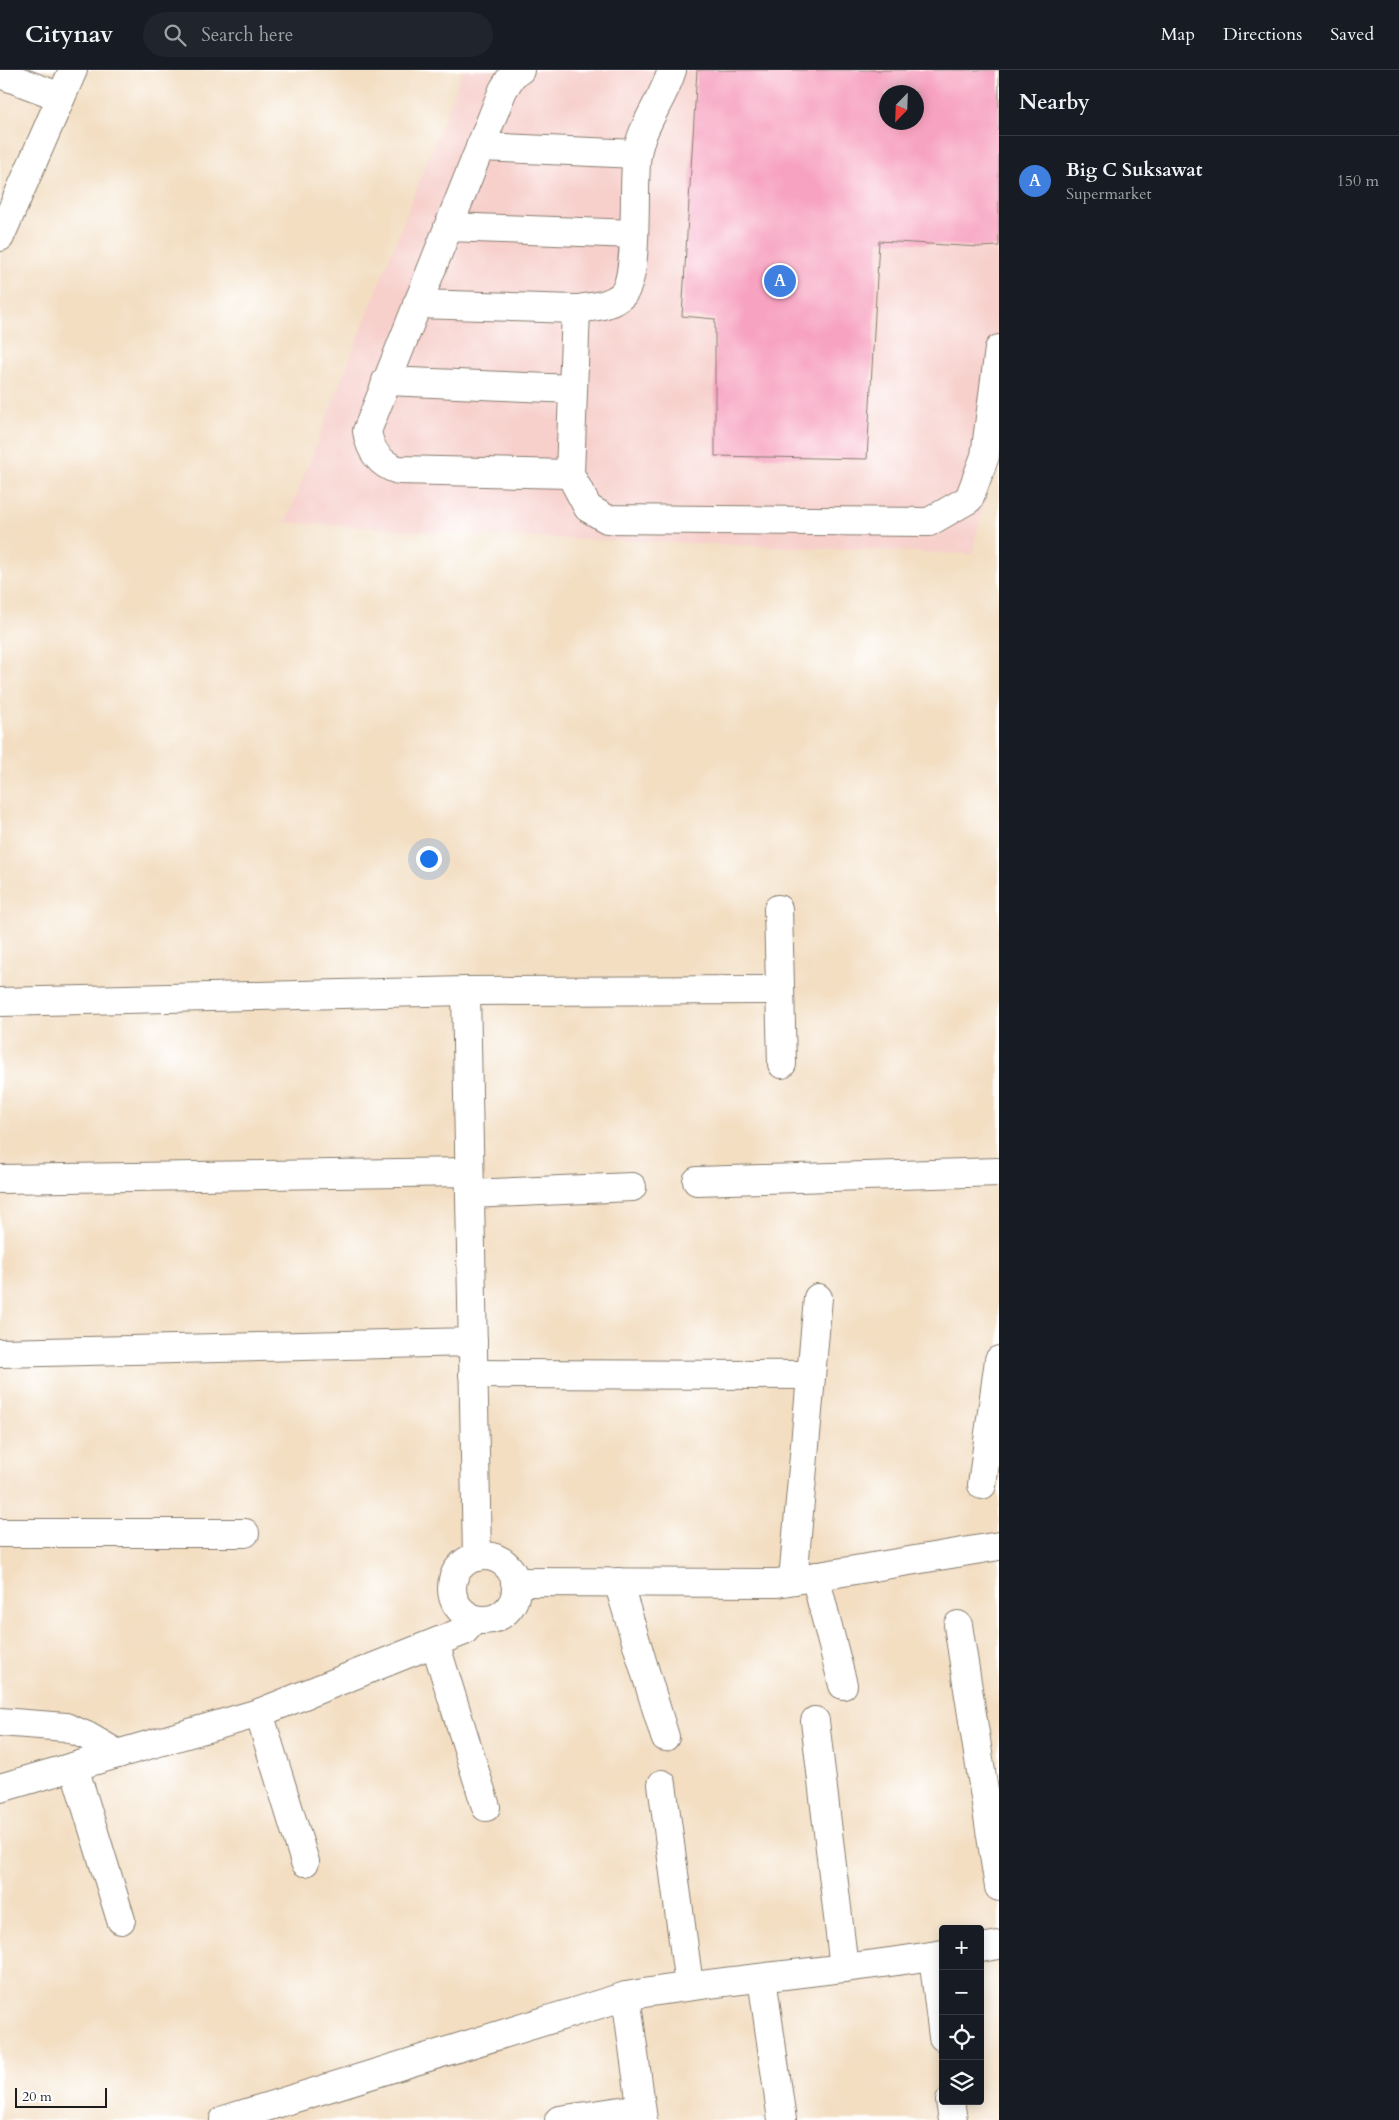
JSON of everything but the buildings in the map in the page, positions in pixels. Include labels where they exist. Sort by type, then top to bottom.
[{"type":"street","points":[[0,237],[73,70]]},
{"type":"street","points":[[520,70],[513,74],[503,90],[367,430],[370,445],[379,460],[398,470],[570,474]]},
{"type":"street","points":[[418,304],[576,310],[608,303],[623,294],[630,276],[634,234],[637,154],[644,129],[667,89],[672,70]]},
{"type":"street","points":[[0,74],[61,97]]},
{"type":"street","points":[[480,147],[637,154]]},
{"type":"street","points":[[448,227],[634,234]]},
{"type":"street","points":[[576,310],[570,474],[588,508],[607,519],[929,522],[970,499],[985,456],[999,350]]},
{"type":"street","points":[[386,381],[573,389]]},
{"type":"street","points":[[778,909],[782,1064]]},
{"type":"street","points":[[0,1002],[466,991],[780,990]]},
{"type":"street","points":[[466,991],[477,1557]]},
{"type":"street","points":[[697,1181],[999,1172]]},
{"type":"street","points":[[0,1180],[470,1183],[632,1188]]},
{"type":"street","points":[[818,1298],[811,1375],[804,1578],[843,1685]]},
{"type":"street","points":[[0,1353],[473,1342]]},
{"type":"street","points":[[982,1485],[999,1365]]},
{"type":"street","points":[[474,1374],[811,1375]]},
{"type":"street","points":[[0,1533],[245,1533]]},
{"type":"street","points":[[515,1582],[777,1583],[999,1546]]},
{"type":"street","points":[[487,1556],[505,1565],[512,1572],[515,1582],[514,1598],[506,1612],[496,1618],[486,1620],[474,1619],[457,1606],[453,1596],[452,1585],[460,1567],[477,1557],[487,1556]]},
{"type":"street","points":[[618,1582],[666,1737]]},
{"type":"street","points":[[0,1788],[259,1713],[464,1631],[474,1619]]},
{"type":"street","points":[[958,1625],[999,1887]]},
{"type":"street","points":[[436,1642],[486,1807]]},
{"type":"street","points":[[259,1713],[305,1862]]},
{"type":"street","points":[[815,1721],[844,1968]]},
{"type":"street","points":[[0,1722],[66,1727],[87,1736],[118,1754]]},
{"type":"street","points":[[74,1767],[121,1920]]},
{"type":"street","points":[[662,1784],[689,1986]]},
{"type":"street","points":[[984,1947],[999,1945]]},
{"type":"street","points":[[224,2120],[626,1996],[689,1986],[938,1955],[942,2015]]},
{"type":"street","points":[[762,1978],[782,2120]]},
{"type":"street","points":[[559,2120],[642,2114],[626,1996]]},
{"type":"street","points":[[951,2105],[953,2120]]},
{"type":"shaded area","points":[[463,70],[999,70],[999,436],[972,554],[477,535],[286,522]]},
{"type":"place","name":"Big C Suksawat","points":[[780,281]]}]
